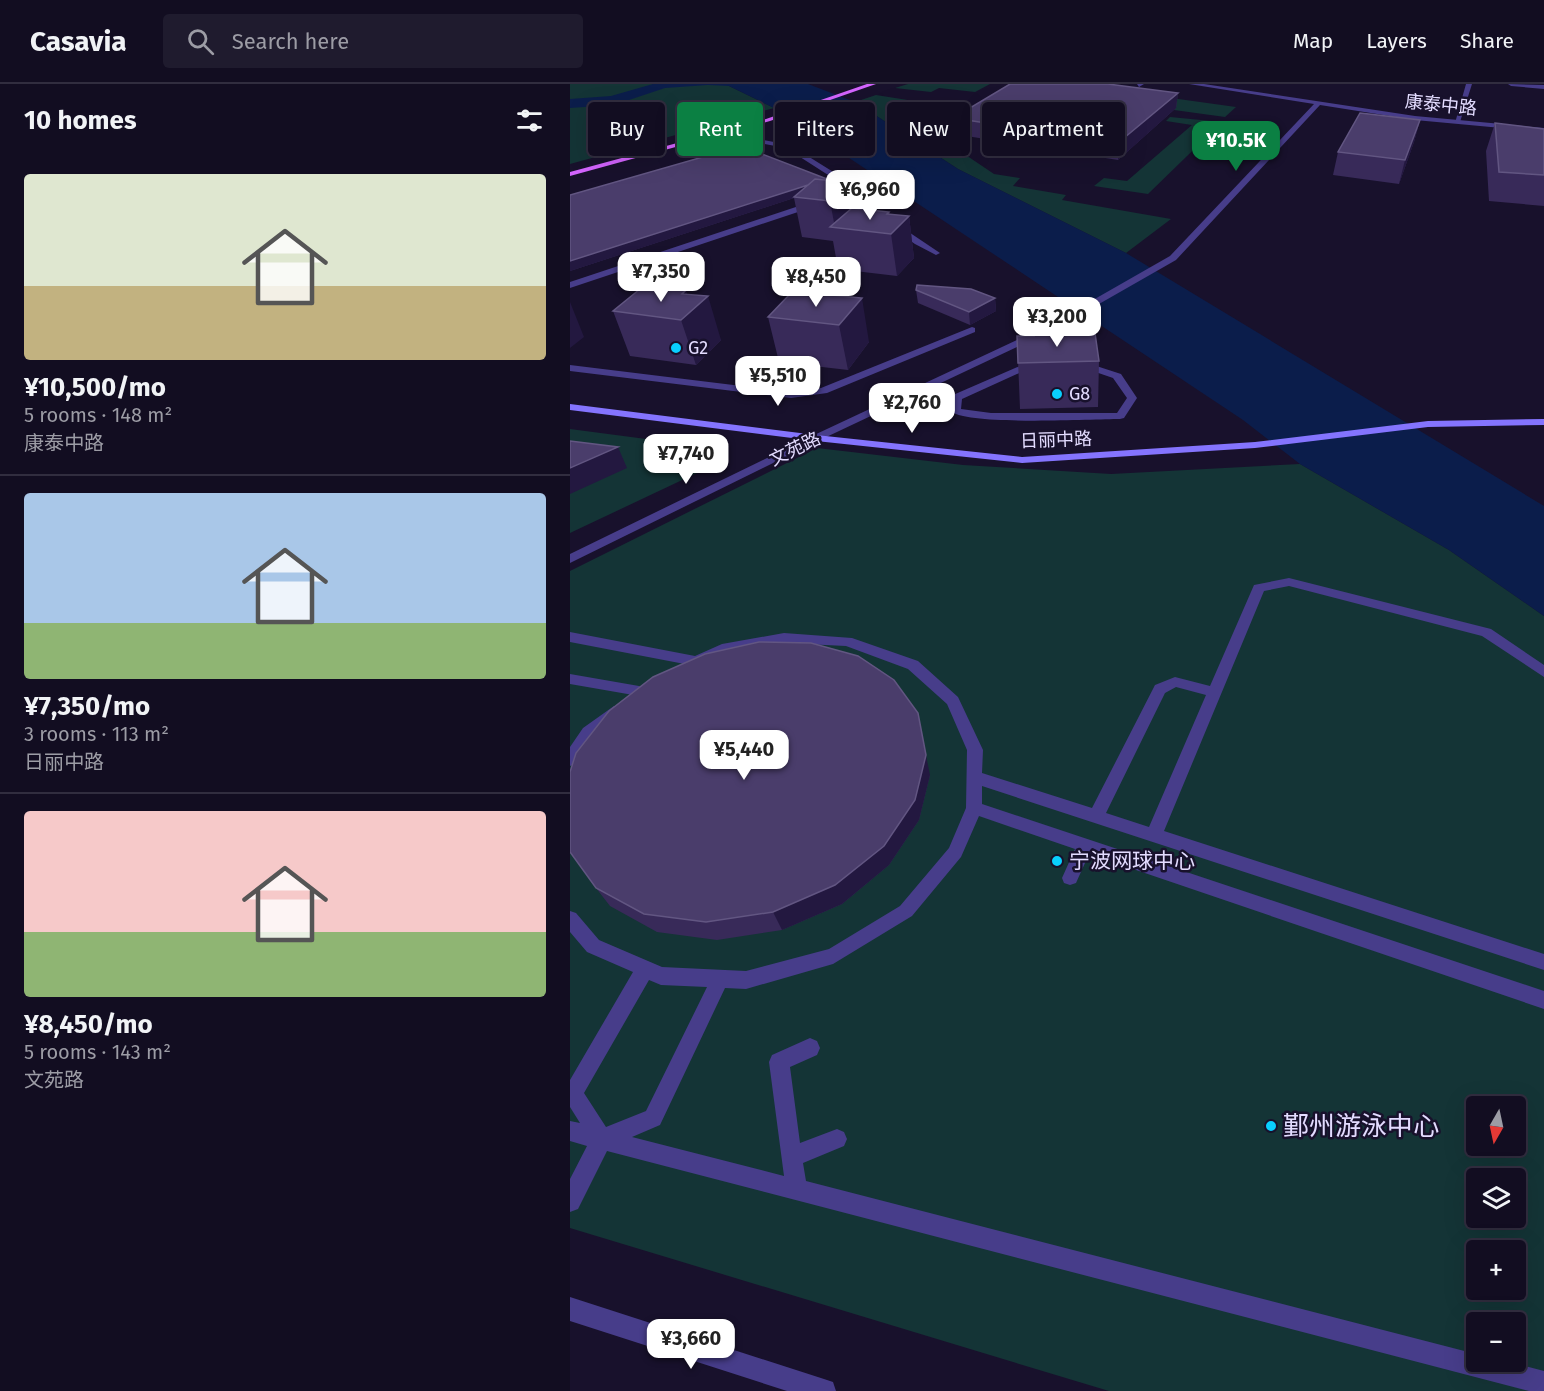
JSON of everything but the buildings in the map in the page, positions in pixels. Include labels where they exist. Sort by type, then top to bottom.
[{"type":"main road","points":[[764,119],[858,84]]},
{"type":"main road","points":[[570,168],[764,119],[873,84]]},
{"type":"main road","points":[[570,174],[677,145]]},
{"type":"main road","name":"日丽中路","points":[[570,407],[816,438],[1022,460],[1255,445],[1428,424],[1544,422]]},
{"type":"street","name":"康泰中路","points":[[1192,84],[1317,105],[1544,130]]},
{"type":"street","points":[[1457,122],[1469,84]]},
{"type":"street","points":[[1511,84],[1544,87]]},
{"type":"street","name":"文苑路","points":[[570,559],[816,438],[1054,326],[1173,258],[1317,105]]},
{"type":"street","points":[[763,142],[788,146],[856,190],[865,198],[866,207],[890,222],[907,238],[936,253]]},
{"type":"street","points":[[570,285],[856,190]]},
{"type":"street","points":[[570,368],[791,395],[823,391],[972,330]]},
{"type":"street","points":[[1023,341],[1037,348]]},
{"type":"street","points":[[1045,359],[957,398],[955,411],[991,416],[1120,416],[1132,398],[1117,376],[1072,362]]},
{"type":"street","points":[[1154,835],[1259,588],[1289,582],[1486,632],[1544,672]]},
{"type":"street","points":[[570,638],[695,661]]},
{"type":"street","points":[[570,919],[592,946],[661,976],[746,980],[833,956],[906,911],[955,852],[974,808],[975,750],[953,701],[903,659],[847,641],[784,638],[722,649],[668,672]]},
{"type":"street","points":[[570,679],[639,691]]},
{"type":"street","points":[[570,760],[588,732],[652,681]]},
{"type":"street","points":[[1096,816],[1160,689],[1175,682],[1215,692]]},
{"type":"street","points":[[975,777],[1544,962]]},
{"type":"street","points":[[974,808],[1544,1000]]},
{"type":"street","points":[[1070,878],[1085,845]]},
{"type":"street","points":[[602,1139],[573,1094],[645,969]]},
{"type":"street","points":[[570,1201],[602,1139],[653,1118],[720,979]]},
{"type":"street","points":[[796,1190],[779,1062],[810,1048]]},
{"type":"street","points":[[570,1131],[1544,1383]]},
{"type":"street","points":[[791,1156],[837,1139]]},
{"type":"street","points":[[570,1309],[824,1391]]},
{"type":"green space","points":[[570,84],[725,84],[762,102],[677,102],[677,135],[665,138],[665,102],[588,102],[588,156],[599,156],[570,164]]},
{"type":"green space","points":[[908,84],[990,84],[975,92],[939,88],[931,92],[895,88]]},
{"type":"green space","points":[[876,95],[914,101],[887,102],[887,123],[875,115],[875,102],[855,102]]},
{"type":"green space","points":[[1164,97],[1236,107],[1225,117],[1174,110],[1176,108]]},
{"type":"green space","points":[[763,103],[774,108],[763,111]]},
{"type":"green space","points":[[1170,117],[1222,122],[1148,194],[1094,186],[1104,178],[1127,181],[1192,125],[1166,121]]},
{"type":"green space","points":[[938,156],[967,156],[994,174],[1020,178],[1013,186],[1066,195],[1062,200],[1171,219],[1126,253],[958,169]]},
{"type":"green space","points":[[570,429],[707,447],[697,473],[570,533]]},
{"type":"green space","name":"宁波网球中心","points":[[817,448],[963,465],[1111,474],[1300,464],[1449,550],[1544,616],[1544,1391],[1109,1391],[570,1228],[570,571]]},
{"type":"water","points":[[653,84],[808,84],[855,102],[775,102],[775,109],[729,86],[708,85],[665,88],[623,102],[588,102],[588,107],[570,108],[570,99],[611,96]]},
{"type":"water","points":[[875,115],[887,123],[887,156],[938,156],[958,169],[1126,253],[1544,506],[1544,616],[1449,550],[1300,464],[1243,420],[846,156],[875,156]]},
{"type":"place","name":"G2","points":[[676,348]]},
{"type":"place","name":"G8","points":[[1057,394]]},
{"type":"place","name":"宁波网球中心","points":[[1057,861]]},
{"type":"place","name":"鄞州游泳中心","points":[[1271,1126]]}]
